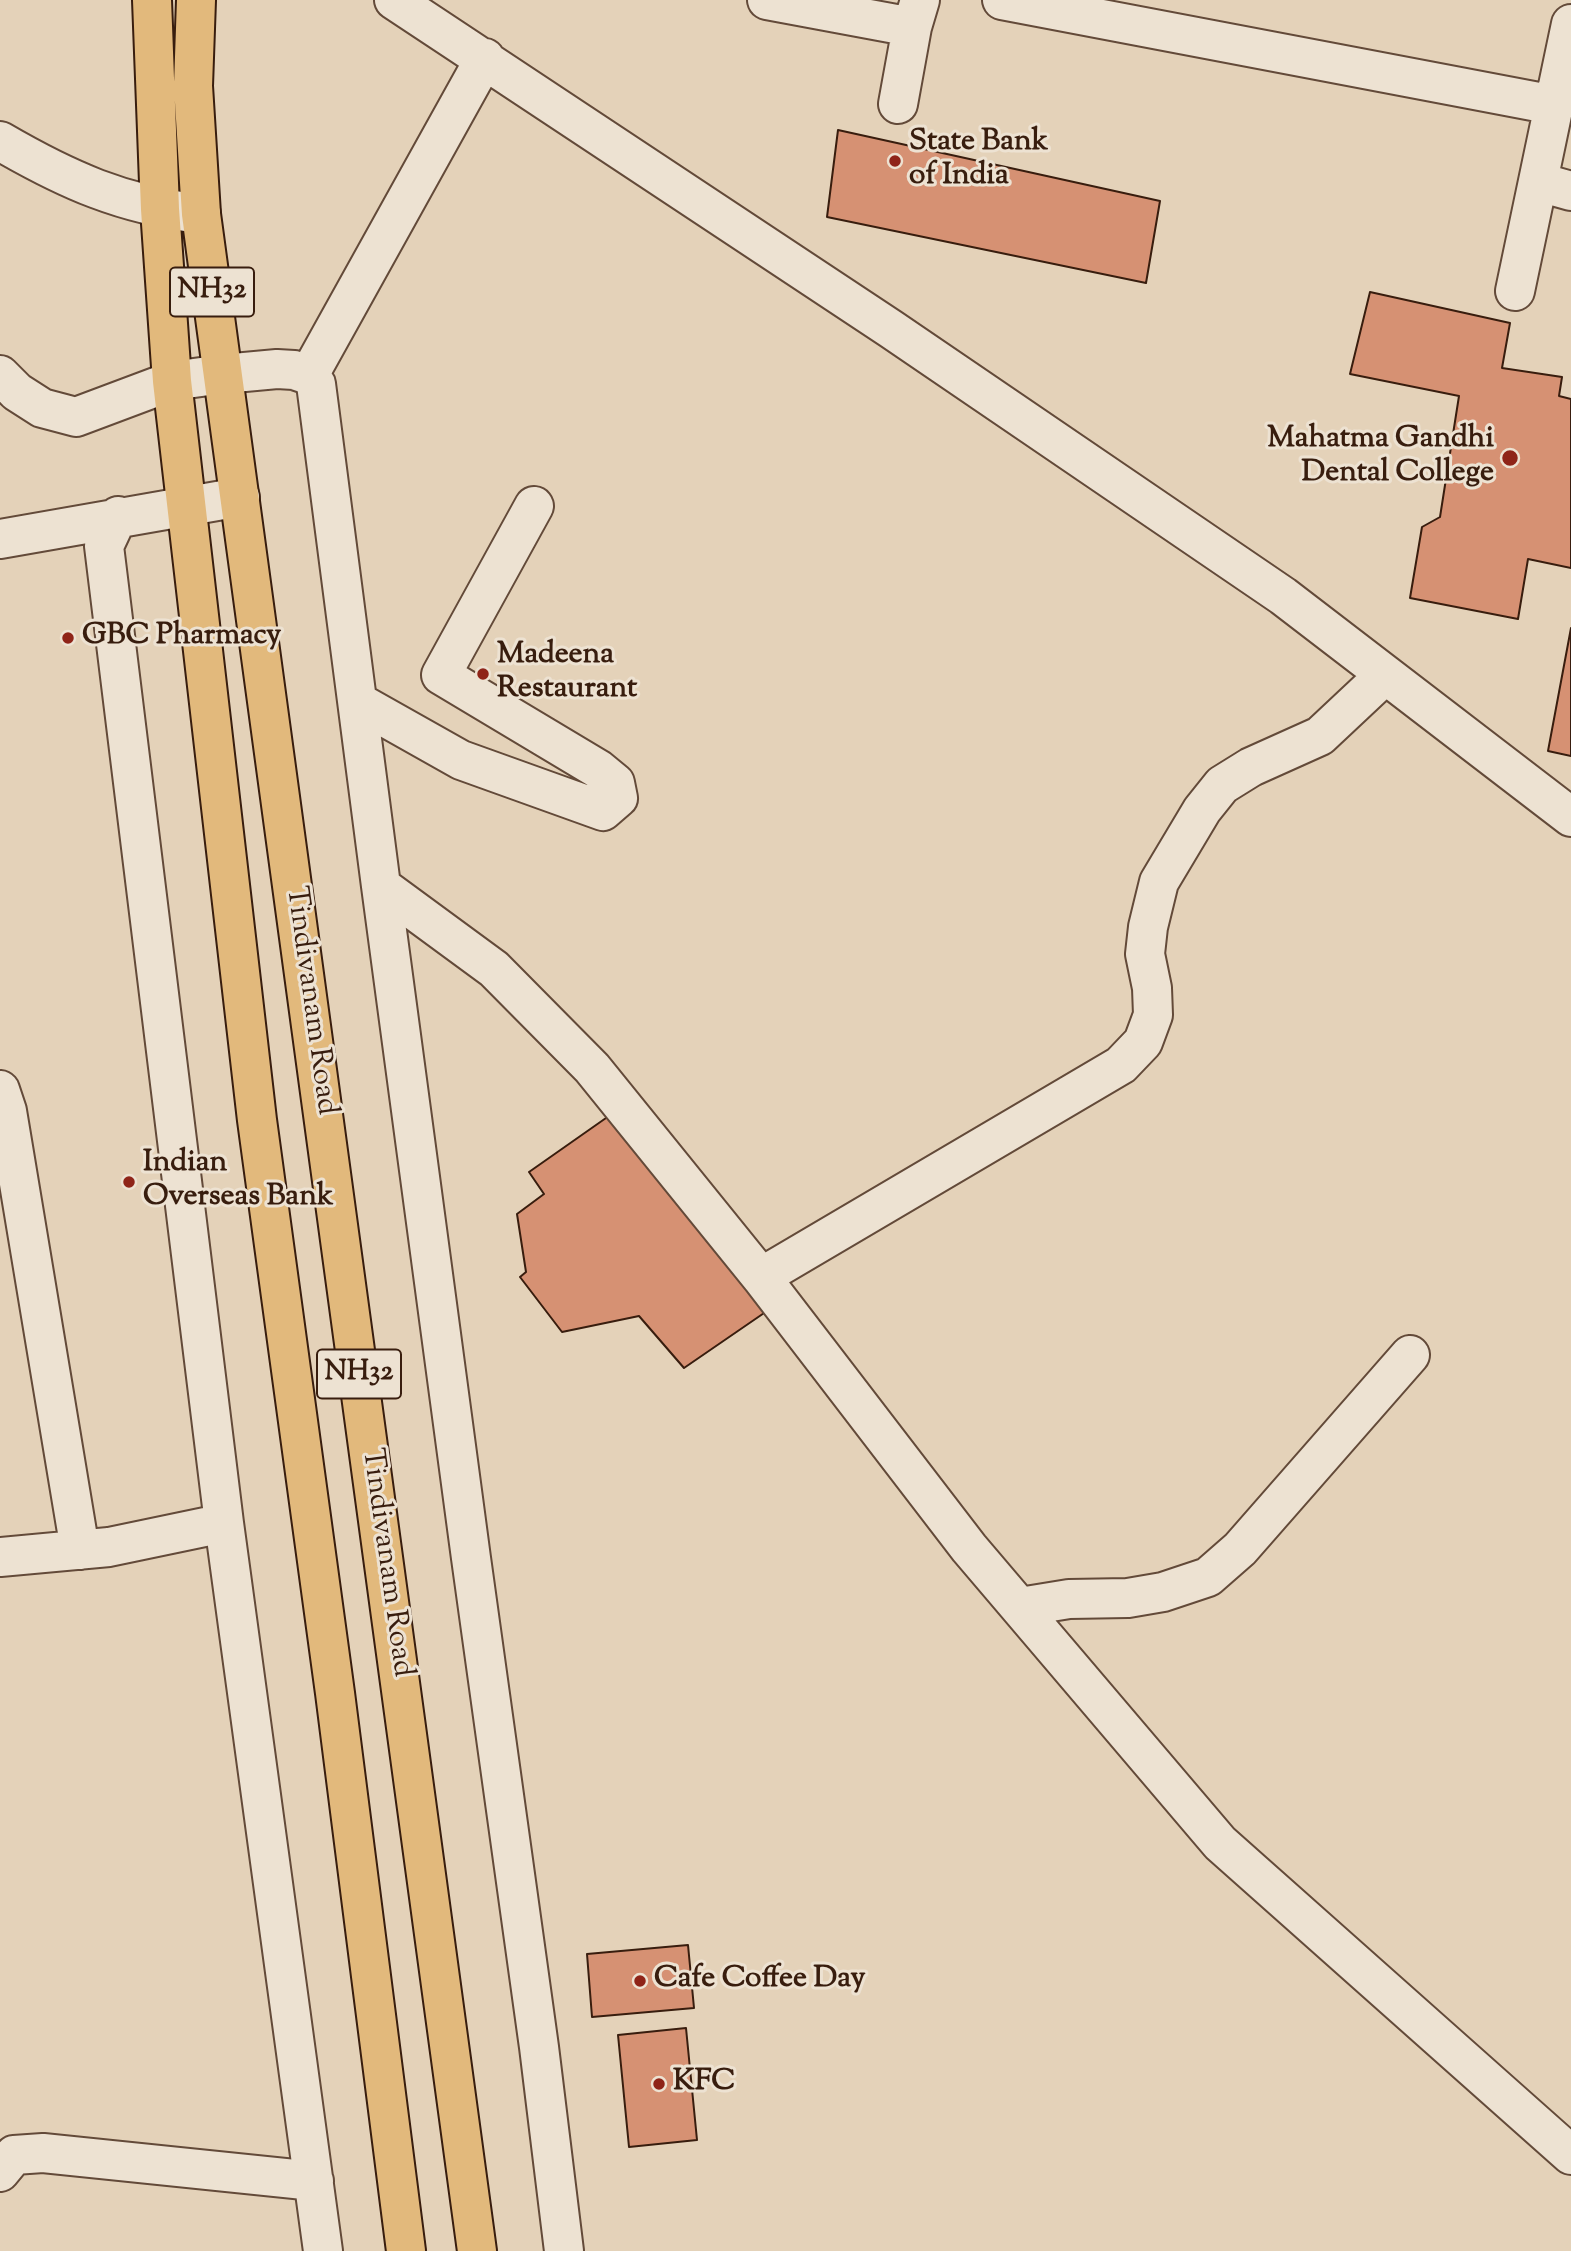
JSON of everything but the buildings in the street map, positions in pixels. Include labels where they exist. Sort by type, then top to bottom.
[{"type":"highway","name":"NH32","points":[[146,4],[172,382],[257,1121],[335,1693],[406,2251]]},
{"type":"highway","name":"Tindivanam Road","points":[[195,10],[193,86],[201,214],[477,2251]]},
{"type":"street","points":[[394,0],[1086,460],[1283,596],[1571,817]]},
{"type":"street","points":[[767,0],[916,14],[898,104]]},
{"type":"street","points":[[1002,0],[1553,105]]},
{"type":"street","points":[[146,4],[195,10]]},
{"type":"street","points":[[1515,291],[1555,186],[1553,105],[1571,23]]},
{"type":"street","points":[[309,375],[485,58]]},
{"type":"street","points":[[0,141],[90,188],[160,209],[201,214]]},
{"type":"street","points":[[0,375],[42,408],[76,418],[172,382],[223,374],[295,370],[309,375],[316,384],[320,398],[381,886],[469,1544],[540,2047],[565,2251]]},
{"type":"street","points":[[0,539],[118,516],[240,497]]},
{"type":"street","points":[[358,702],[461,760],[603,811],[618,798],[615,783],[598,768],[440,675],[534,506]]},
{"type":"street","points":[[118,516],[104,546],[224,1523],[323,2251]]},
{"type":"street","points":[[761,1277],[1121,1065],[1143,1042],[1153,1015],[1152,988],[1145,954],[1148,927],[1159,882],[1202,810],[1222,785],[1251,767],[1320,736],[1385,675]]},
{"type":"street","points":[[381,886],[494,969],[592,1068],[761,1277],[969,1548],[1220,1843],[1567,2144]]},
{"type":"street","points":[[0,1090],[7,1111],[80,1550]]},
{"type":"street","points":[[1020,1607],[1069,1599],[1128,1598],[1163,1592],[1208,1577],[1240,1549],[1410,1355]]},
{"type":"street","points":[[0,1557],[109,1547],[224,1523]]},
{"type":"street","points":[[0,2172],[14,2155],[43,2153],[314,2181]]},
{"type":"place","name":"State Bank of India","points":[[895,161]]},
{"type":"place","name":"Mahatma Gandhi Dental College","points":[[1510,458]]},
{"type":"place","name":"GBC Pharmacy","points":[[68,638]]},
{"type":"place","name":"Madeena Restaurant","points":[[483,674]]},
{"type":"place","name":"Indian Overseas Bank","points":[[129,1182]]},
{"type":"place","name":"Cafe Coffee Day","points":[[640,1981]]},
{"type":"place","name":"KFC","points":[[659,2084]]}]
